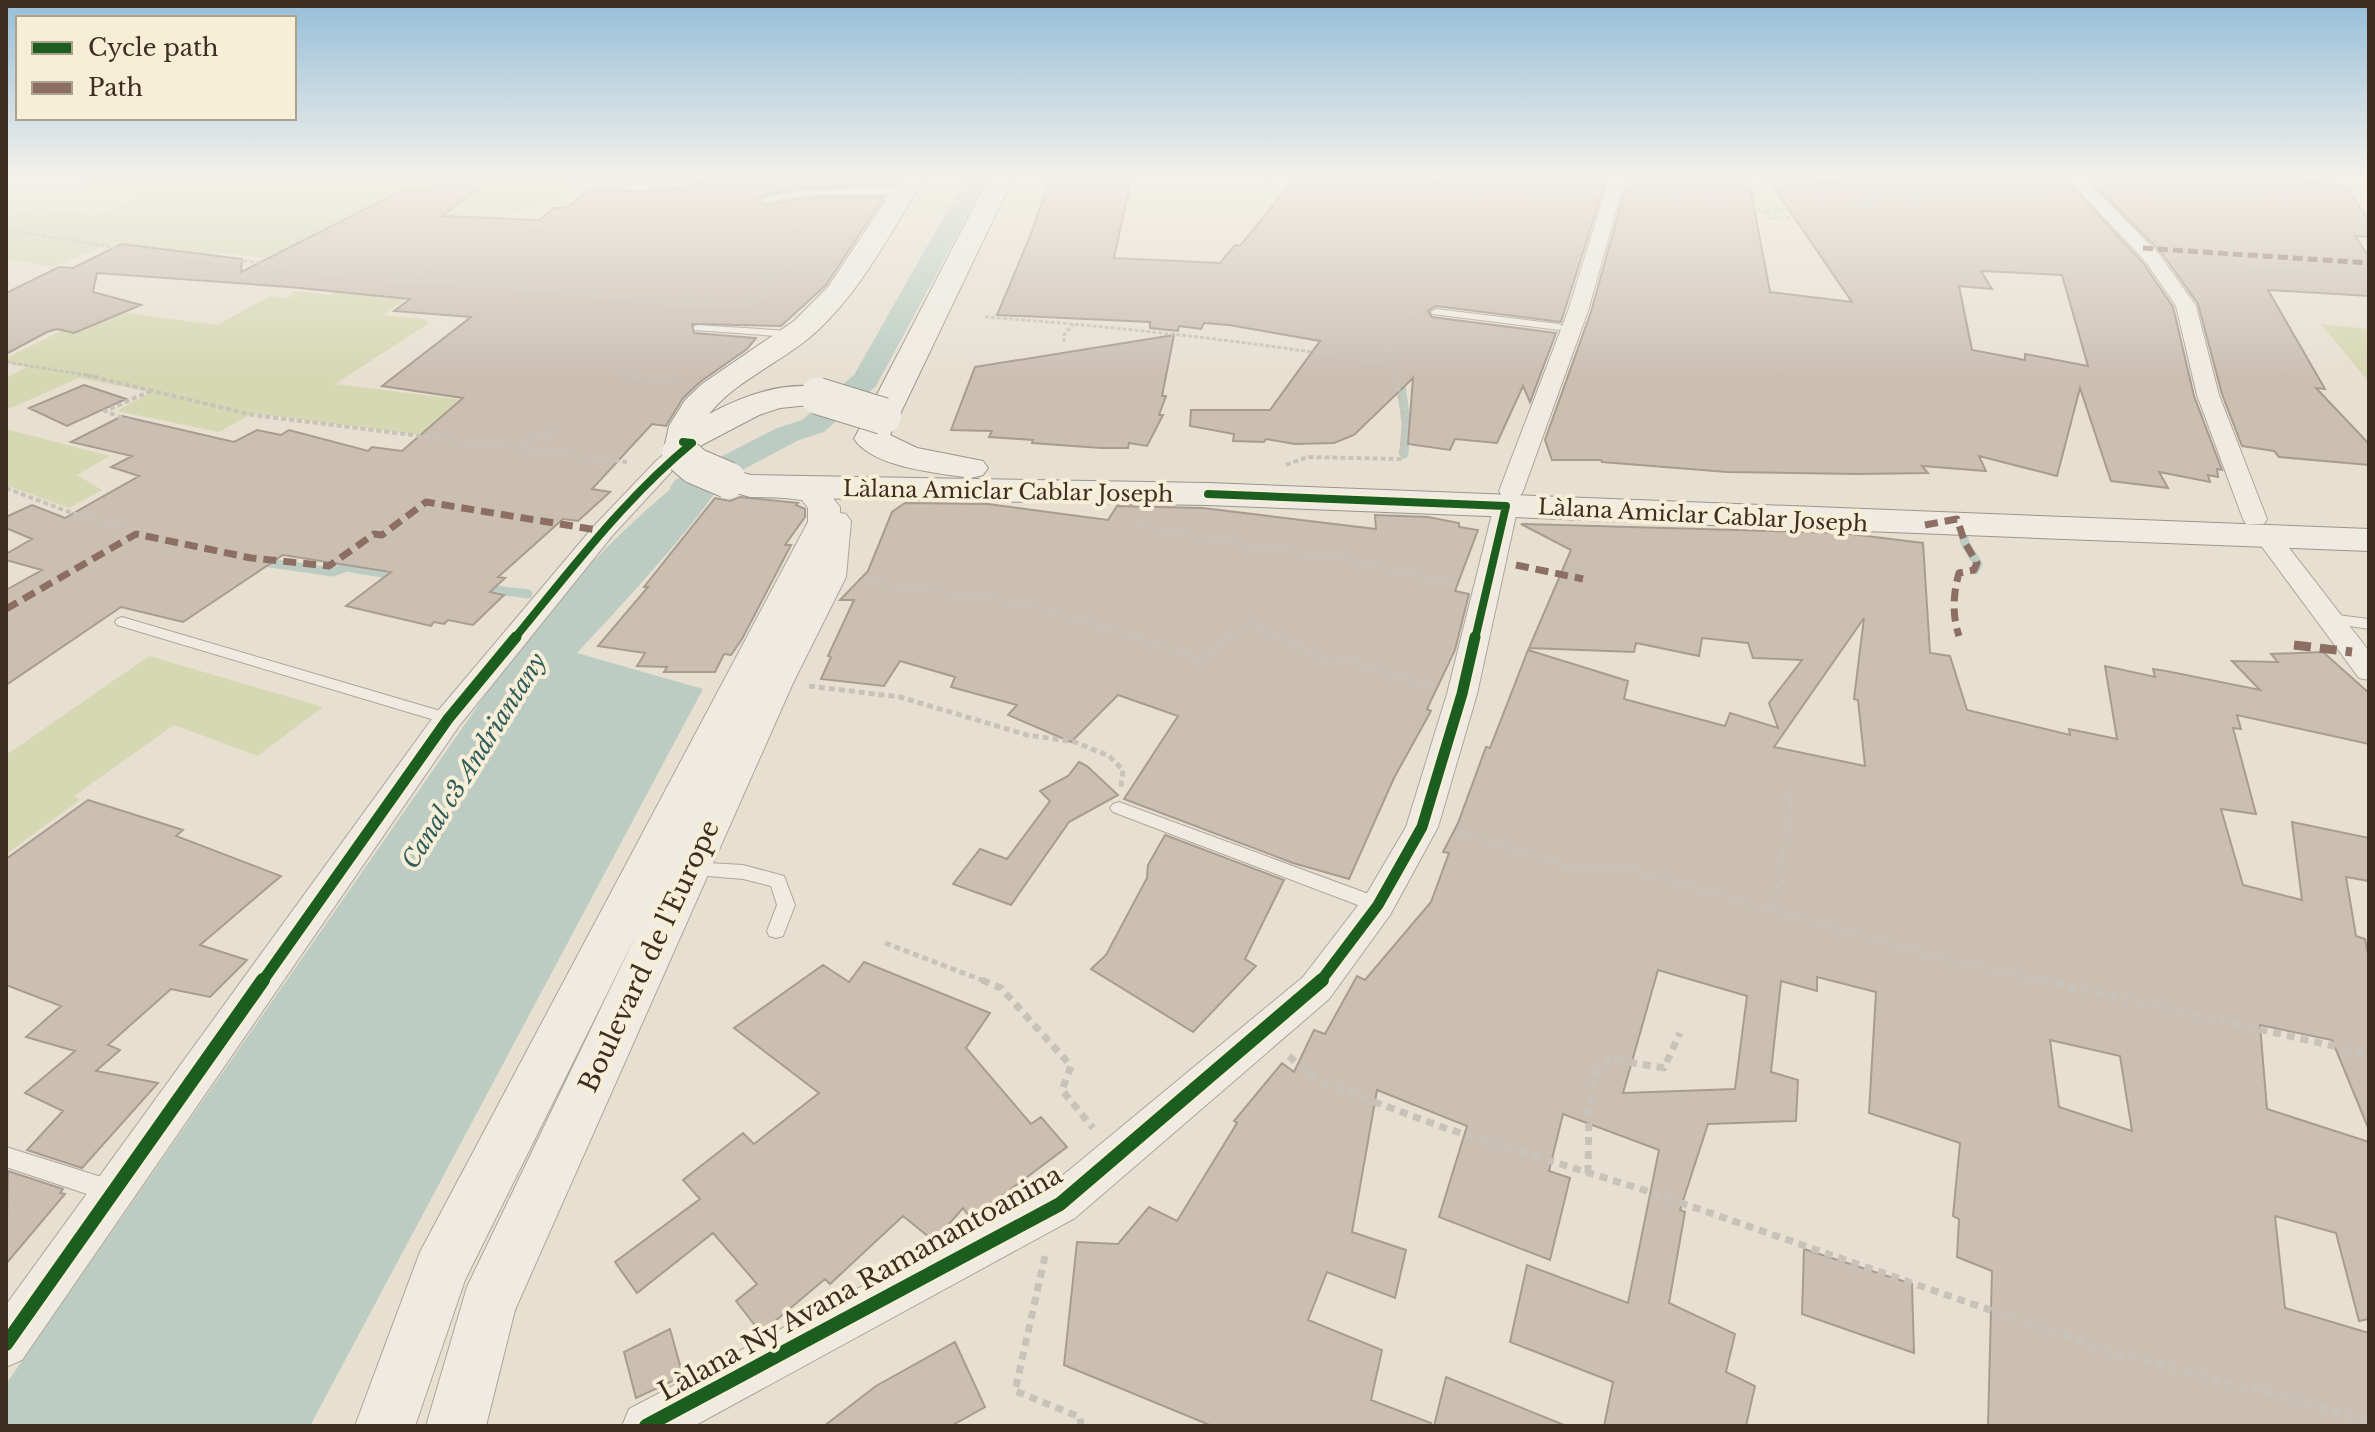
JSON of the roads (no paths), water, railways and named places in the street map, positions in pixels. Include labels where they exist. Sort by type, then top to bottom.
[{"type":"main road","points":[[739,483],[695,466],[676,454],[696,407],[713,391],[804,327],[838,293],[870,243]]},
{"type":"main road","points":[[839,488],[877,428],[969,243]]},
{"type":"main road","name":"Làlana Amiclar Cablar Joseph","points":[[676,454],[752,404],[798,395],[818,396],[877,428],[908,457],[957,467],[1248,480],[1508,498]]},
{"type":"main road","name":"Làlana Amiclar Cablar Joseph","points":[[739,483],[839,488],[1508,498],[2261,528],[2369,540]]},
{"type":"main road","name":"Làlana Amiclar Cablar Joseph","points":[[2261,528],[2369,523]]},
{"type":"street","name":"Làlana Ny Avana Ramanantoanina","points":[[646,1426],[1060,1204],[1316,988],[1378,905],[1422,827],[1462,694],[1508,498],[1578,311],[1598,243]]},
{"type":"street","points":[[2138,243],[2186,306],[2208,395],[2261,528],[2369,671]]},
{"type":"street","points":[[6,1344],[448,719],[603,531],[676,454]]},
{"type":"street","points":[[385,1426],[440,1271],[824,522],[824,507],[811,491],[739,483]]},
{"type":"street","name":"Boulevard de l'Europe","points":[[456,1426],[487,1307],[784,664],[829,577],[839,488]]},
{"type":"lane","points":[[1436,312],[1559,327]]},
{"type":"lane","points":[[698,328],[790,334]]},
{"type":"lane","points":[[2329,619],[2369,624]]},
{"type":"lane","points":[[122,622],[448,719]]},
{"type":"lane","points":[[1119,808],[1378,905]]},
{"type":"lane","points":[[689,869],[743,872],[778,881],[786,905],[776,931]]},
{"type":"lane","points":[[6,1157],[114,1192]]},
{"type":"water","points":[[698,467],[723,482],[671,548],[577,653],[703,689],[310,1426],[6,1426],[6,1384],[504,668],[594,561],[645,511]]},
{"type":"waterway","name":"Canal c3 Andriantany","points":[[686,487],[788,434],[813,426],[866,380],[941,243]]},
{"type":"waterway","points":[[1400,376],[1406,423],[1404,454]]},
{"type":"waterway","points":[[1961,525],[1965,543],[1978,564],[1975,570]]},
{"type":"waterway","points":[[256,561],[333,572],[346,567],[400,576]]},
{"type":"waterway","points":[[481,588],[528,594]]}]
